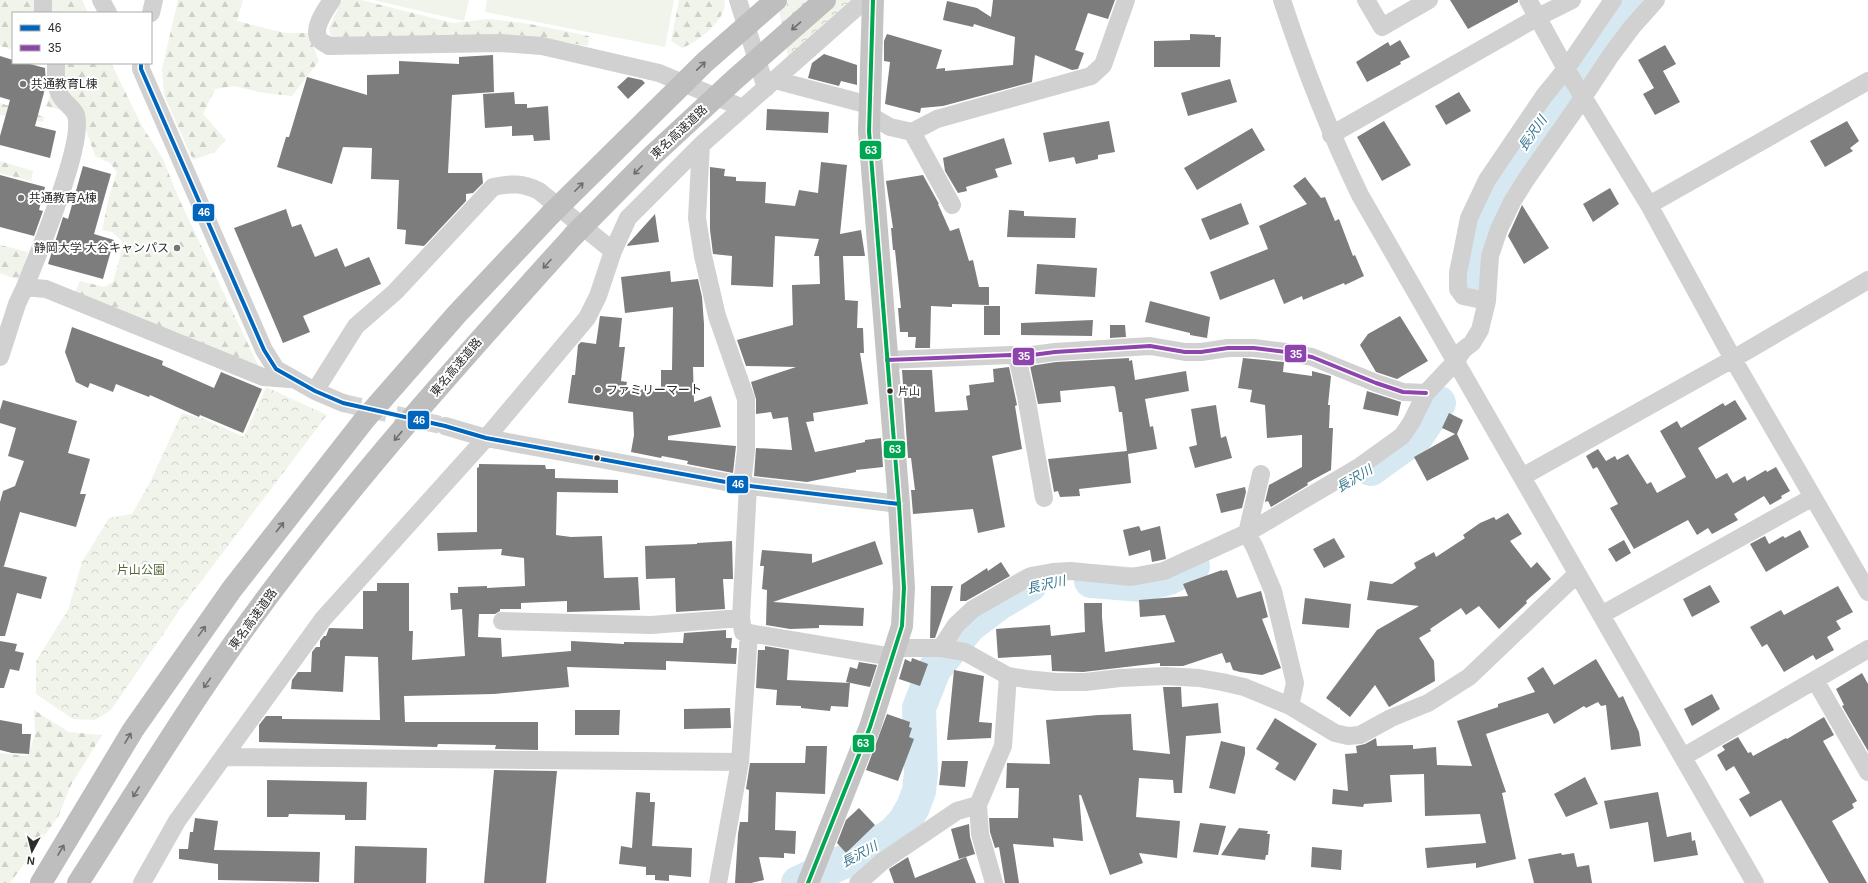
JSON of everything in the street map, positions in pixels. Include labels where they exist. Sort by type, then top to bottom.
[{"type":"highway","points":[[41,883],[133,730],[232,589],[365,419],[457,314],[551,214],[705,62],[776,0]]},
{"type":"highway","name":"東名高速道路","points":[[78,883],[176,727],[250,621],[350,493],[488,330],[574,235],[652,156],[734,80],[825,0]]},
{"type":"main road","points":[[808,883],[870,727],[902,626],[904,588],[900,504],[872,182],[869,110],[873,0]]},
{"type":"street","points":[[42,12],[43,0]]},
{"type":"street","points":[[101,0],[107,12]]},
{"type":"street","points":[[151,12],[154,0]]},
{"type":"street","points":[[332,0],[319,24],[318,34],[319,39],[330,46],[500,43],[542,46],[659,73],[743,108]]},
{"type":"street","points":[[738,0],[771,84]]},
{"type":"street","points":[[142,883],[177,821],[323,620],[486,438],[588,318],[598,296],[613,251],[628,218],[701,145],[865,0]]},
{"type":"street","points":[[771,84],[869,110],[890,127],[912,132],[938,119],[1090,76],[1103,65],[1126,0]]},
{"type":"street","points":[[1282,0],[1306,70],[1331,135],[1360,195],[1755,883]]},
{"type":"street","points":[[1366,0],[1382,27],[1429,0]]},
{"type":"street","points":[[1528,0],[1566,69],[1649,204],[1733,359],[1868,592]]},
{"type":"street","points":[[1331,135],[1538,17],[1572,0]]},
{"type":"street","points":[[1487,301],[1464,296],[1458,289],[1458,273],[1469,218],[1487,180],[1544,96],[1566,69],[1613,0]]},
{"type":"street","points":[[942,648],[956,625],[973,609],[1031,576],[1052,572],[1071,571],[1131,577],[1145,576],[1164,571],[1250,539],[1359,467],[1402,436],[1426,393],[1456,361],[1463,350],[1472,343],[1480,330],[1487,301],[1490,256],[1499,229],[1512,202],[1611,55],[1632,27],[1656,0]]},
{"type":"street","points":[[0,357],[17,304],[56,206],[76,134],[76,115],[59,94],[56,64]]},
{"type":"street","points":[[140,65],[264,350],[276,369],[291,379],[343,403]]},
{"type":"street","points":[[1649,204],[1868,81]]},
{"type":"street","points":[[912,132],[952,205]]},
{"type":"street","points":[[701,145],[697,218],[703,256],[717,316],[746,399],[745,625],[740,762],[718,883]]},
{"type":"street","points":[[315,391],[356,326],[395,292],[493,187],[511,183],[526,184],[540,191],[613,251]]},
{"type":"street","points":[[1522,477],[1733,359],[1868,280]]},
{"type":"street","points":[[25,287],[46,289],[263,377],[291,379]]},
{"type":"street","points":[[887,360],[990,356],[1017,357],[1055,352],[1150,346],[1185,352],[1201,352],[1228,348],[1254,348],[1312,357],[1390,388],[1403,392],[1426,393]]},
{"type":"street","points":[[1017,357],[1026,396],[1044,498]]},
{"type":"street","points":[[445,426],[486,438],[745,485],[900,504]]},
{"type":"street","points":[[1261,474],[1250,539],[1273,591],[1295,683],[1290,706]]},
{"type":"street","points":[[1602,615],[1813,497]]},
{"type":"street","points":[[502,621],[651,625],[745,625],[895,652],[942,648],[965,652],[1008,676],[1056,682],[1085,682],[1120,678],[1166,676],[1199,678],[1244,687],[1290,706],[1335,733],[1348,736],[1360,735],[1391,718],[1428,704],[1469,677],[1577,574]]},
{"type":"street","points":[[1683,757],[1868,650]]},
{"type":"street","points":[[994,883],[980,834],[978,805],[1003,746],[1008,676]]},
{"type":"street","points":[[1815,680],[1868,772]]},
{"type":"street","points":[[224,757],[740,762]]},
{"type":"street","points":[[858,883],[883,861],[957,811],[978,805]]},
{"type":"green space","points":[[0,0],[82,0],[88,12],[12,12],[12,50],[0,46]]},
{"type":"green space","points":[[178,0],[243,0],[237,21],[285,33],[308,33],[319,61],[292,96],[264,93],[234,86],[215,89],[203,114],[226,140],[215,152],[193,160],[164,95],[162,69]]},
{"type":"green space","points":[[342,0],[361,0],[453,23],[489,19],[530,24],[589,36],[588,46],[519,35],[334,49],[329,28]]},
{"type":"green space","points":[[373,0],[469,0],[464,21]]},
{"type":"green space","points":[[487,0],[674,0],[665,47],[485,12]]},
{"type":"green space","points":[[679,0],[724,0],[725,7],[722,14],[711,28],[696,41],[682,48],[671,41]]},
{"type":"green space","points":[[777,0],[866,0],[791,72]]},
{"type":"green space","points":[[53,64],[111,64],[142,126],[163,159],[179,199],[259,367],[74,294],[80,281],[104,287],[113,282],[120,257],[122,241],[112,232],[102,230],[109,197],[117,172],[110,163],[95,156],[81,115],[46,106],[60,68]]},
{"type":"green space","points":[[0,103],[44,117],[43,122],[0,115]]},
{"type":"green space","points":[[0,161],[33,171],[31,181],[0,173]]},
{"type":"green space","points":[[0,245],[28,252],[21,281],[0,273]]},
{"type":"green space","name":"片山公園","points":[[266,387],[327,415],[181,608],[111,710],[95,720],[73,719],[36,694],[36,661],[68,610],[82,562],[109,518],[132,514],[151,480],[182,413],[204,419],[244,437]]},
{"type":"green space","points":[[34,710],[69,732],[102,735],[71,785],[58,817],[10,883],[0,883],[0,753],[27,756],[35,735]]},
{"type":"building","points":[[993,0],[1115,0],[1108,19],[1088,13],[1075,50],[1084,53],[1078,69],[1072,70],[1035,55],[1032,82],[943,106],[921,108],[920,113],[885,104],[890,62],[884,61],[884,41],[887,34],[942,50],[936,69],[945,68],[945,71],[1013,65],[1015,37],[974,24],[973,27],[943,20],[947,1],[977,8],[991,17]]},
{"type":"building","points":[[1450,0],[1518,0],[1518,2],[1468,29]]},
{"type":"building","points":[[1190,34],[1215,35],[1215,37],[1221,37],[1220,67],[1154,67],[1154,41],[1190,40]]},
{"type":"building","points":[[1400,40],[1410,57],[1400,62],[1401,64],[1367,82],[1356,62],[1388,42],[1390,46]]},
{"type":"building","points":[[1665,45],[1676,64],[1663,71],[1680,102],[1655,115],[1643,94],[1654,88],[1638,60]]},
{"type":"building","points":[[824,54],[857,65],[857,85],[841,81],[839,86],[808,78],[812,63]]},
{"type":"building","points":[[493,55],[494,92],[452,95],[448,173],[482,173],[483,183],[473,193],[466,194],[466,201],[424,246],[405,244],[406,230],[397,229],[399,180],[371,179],[372,148],[343,147],[332,184],[277,167],[286,137],[289,137],[307,77],[367,95],[367,75],[399,74],[399,61],[459,64],[459,57]]},
{"type":"building","points":[[0,56],[12,60],[12,64],[30,64],[45,68],[46,85],[35,126],[56,131],[50,158],[0,145],[0,136],[10,100],[0,97]]},
{"type":"building","points":[[628,77],[642,80],[645,83],[628,99],[617,87]]},
{"type":"building","points":[[1230,79],[1237,102],[1188,116],[1181,93]]},
{"type":"building","points":[[514,92],[515,104],[527,104],[527,108],[548,106],[550,140],[534,141],[533,135],[512,136],[512,126],[485,128],[483,94]]},
{"type":"building","points":[[1459,92],[1471,111],[1446,125],[1435,106]]},
{"type":"building","points":[[767,109],[829,112],[828,133],[766,130]]},
{"type":"building","points":[[1109,121],[1115,152],[1098,155],[1098,159],[1076,164],[1074,157],[1049,162],[1043,133]]},
{"type":"building","points":[[1384,121],[1411,165],[1382,181],[1357,137]]},
{"type":"building","points":[[1847,121],[1859,141],[1850,148],[1853,151],[1825,167],[1810,141]]},
{"type":"building","points":[[1252,128],[1265,150],[1197,190],[1184,168]]},
{"type":"building","points":[[1004,138],[1012,164],[995,169],[998,177],[966,187],[967,191],[958,193],[945,171],[943,158]]},
{"type":"building","points":[[821,162],[847,165],[840,234],[861,230],[865,256],[843,256],[845,300],[858,301],[857,328],[863,328],[864,353],[860,353],[868,404],[813,413],[814,421],[806,422],[815,452],[865,442],[865,440],[881,438],[883,467],[856,470],[856,472],[807,482],[754,476],[756,448],[792,450],[788,417],[773,419],[771,412],[756,414],[756,399],[751,382],[796,367],[746,366],[737,340],[793,325],[792,285],[820,284],[819,256],[814,256],[819,239],[775,236],[773,287],[731,285],[732,256],[713,254],[710,230],[710,167],[725,169],[724,176],[736,177],[736,181],[766,182],[765,203],[795,206],[799,190],[818,193]]},
{"type":"building","points":[[83,166],[111,174],[94,234],[114,240],[103,279],[48,264],[63,217],[68,219]]},
{"type":"building","name":"共通教育A棟","points":[[0,175],[45,187],[39,210],[43,211],[34,236],[0,227]]},
{"type":"building","points":[[923,175],[939,204],[950,231],[959,228],[969,261],[973,260],[979,287],[989,287],[989,305],[952,304],[952,307],[931,306],[930,348],[915,348],[916,337],[908,337],[908,332],[900,332],[898,308],[901,308],[895,250],[893,250],[891,228],[893,228],[886,181]]},
{"type":"building","points":[[1305,177],[1321,198],[1325,197],[1335,221],[1339,219],[1353,256],[1355,255],[1364,276],[1345,285],[1344,283],[1303,300],[1302,296],[1284,304],[1274,279],[1220,300],[1210,272],[1268,249],[1259,226],[1307,204],[1293,186]]},
{"type":"building","points":[[1610,188],[1619,204],[1593,222],[1583,204]]},
{"type":"building","points":[[1241,203],[1249,224],[1210,240],[1201,219]]},
{"type":"building","points":[[1522,205],[1549,248],[1524,264],[1508,236]]},
{"type":"building","points":[[286,209],[292,227],[301,224],[315,257],[337,248],[345,267],[369,257],[381,284],[303,316],[310,332],[283,343],[234,228]]},
{"type":"building","points":[[1009,210],[1024,211],[1024,216],[1076,218],[1075,238],[1007,237]]},
{"type":"building","points":[[655,214],[659,242],[627,246],[628,244]]},
{"type":"building","points":[[1037,264],[1097,268],[1095,297],[1035,294]]},
{"type":"building","points":[[670,271],[671,282],[698,279],[702,297],[704,324],[704,367],[693,367],[694,402],[711,396],[721,427],[668,436],[668,440],[736,446],[733,473],[687,464],[688,461],[662,456],[661,458],[631,452],[634,435],[633,412],[568,403],[572,375],[575,375],[578,345],[581,342],[596,344],[600,316],[622,318],[619,347],[625,347],[621,381],[627,382],[625,391],[661,388],[661,370],[672,370],[673,307],[625,313],[621,277]]},
{"type":"building","points":[[1150,301],[1210,317],[1207,338],[1190,335],[1190,333],[1145,322]]},
{"type":"building","points":[[984,306],[1000,306],[1000,335],[984,335]]},
{"type":"building","points":[[1400,316],[1428,361],[1397,379],[1376,372],[1360,345],[1368,334]]},
{"type":"building","points":[[1093,320],[1092,336],[1021,335],[1021,323]]},
{"type":"building","points":[[1110,325],[1125,325],[1126,337],[1110,338]]},
{"type":"building","points":[[72,327],[163,361],[162,365],[214,388],[221,372],[262,389],[243,433],[200,415],[199,417],[150,395],[149,397],[116,384],[113,392],[90,383],[88,388],[76,382],[65,352]]},
{"type":"building","points":[[1129,358],[1129,361],[1132,360],[1135,380],[1186,371],[1189,391],[1145,399],[1150,427],[1153,426],[1157,449],[1128,454],[1131,483],[1079,489],[1080,496],[1060,497],[1058,491],[1054,492],[1048,459],[1127,451],[1122,412],[1119,412],[1115,387],[1113,386],[1060,391],[1061,402],[1038,404],[1030,366],[1056,362]]},
{"type":"building","points":[[1243,358],[1284,362],[1283,372],[1312,376],[1312,371],[1331,376],[1328,405],[1330,405],[1329,428],[1333,428],[1331,470],[1307,483],[1308,485],[1271,507],[1268,501],[1265,502],[1269,485],[1302,467],[1302,435],[1267,438],[1265,405],[1250,402],[1252,390],[1238,388]]},
{"type":"building","points":[[1009,367],[1017,405],[1015,406],[1022,449],[992,456],[1005,527],[978,533],[973,509],[913,514],[911,490],[915,490],[911,458],[908,458],[902,370],[932,370],[935,412],[968,410],[966,396],[970,395],[969,385],[994,382],[993,369]]},
{"type":"building","points":[[1367,391],[1401,402],[1398,416],[1363,409]]},
{"type":"building","points":[[3,400],[77,421],[68,453],[90,459],[80,494],[86,494],[76,527],[20,512],[4,566],[2,566],[47,577],[41,599],[17,593],[5,636],[0,636],[0,502],[3,491],[15,486],[24,461],[8,456],[16,428],[0,423],[0,410]]},
{"type":"building","points":[[1735,400],[1747,419],[1698,448],[1716,479],[1727,473],[1733,483],[1745,476],[1747,481],[1766,470],[1767,472],[1776,467],[1790,491],[1770,505],[1764,496],[1734,514],[1738,520],[1712,534],[1708,528],[1697,535],[1688,520],[1634,549],[1610,508],[1618,504],[1597,467],[1593,469],[1586,456],[1598,449],[1606,461],[1615,456],[1617,460],[1628,454],[1647,484],[1651,482],[1657,493],[1686,477],[1660,431],[1677,421],[1681,428],[1723,403],[1725,406]]},
{"type":"building","points":[[1216,405],[1221,438],[1226,436],[1232,458],[1195,468],[1189,447],[1197,445],[1191,409]]},
{"type":"building","points":[[1449,413],[1463,420],[1457,434],[1469,459],[1427,481],[1414,457],[1455,434],[1442,428]]},
{"type":"building","points":[[479,464],[545,465],[546,469],[555,469],[555,478],[618,480],[618,493],[557,492],[556,535],[571,537],[602,536],[604,578],[638,577],[640,610],[567,612],[567,601],[521,603],[521,609],[500,609],[500,611],[495,614],[479,614],[478,637],[501,638],[502,657],[571,651],[571,641],[624,644],[624,642],[683,643],[684,633],[726,630],[726,638],[732,638],[731,648],[737,648],[736,664],[666,661],[666,670],[567,667],[569,687],[494,694],[404,696],[405,722],[538,722],[538,750],[495,749],[496,745],[438,744],[437,747],[259,742],[259,725],[266,716],[282,716],[282,719],[380,720],[378,657],[345,656],[343,692],[291,689],[292,680],[298,672],[311,672],[312,652],[316,647],[320,647],[320,641],[324,636],[326,636],[329,628],[363,629],[363,591],[377,591],[377,583],[409,583],[409,631],[413,631],[412,660],[465,656],[462,609],[451,610],[450,593],[458,593],[458,587],[487,586],[487,588],[525,586],[524,558],[501,555],[502,549],[438,551],[437,533],[477,532],[477,468],[479,467]]},
{"type":"building","points":[[1245,487],[1246,492],[1242,508],[1221,513],[1216,494]]},
{"type":"building","points":[[1508,513],[1522,534],[1510,541],[1531,568],[1537,562],[1551,579],[1526,601],[1527,603],[1499,629],[1479,606],[1466,615],[1461,608],[1430,629],[1431,631],[1419,638],[1434,661],[1435,681],[1389,707],[1375,685],[1350,717],[1340,709],[1340,707],[1339,708],[1326,698],[1377,630],[1419,606],[1367,600],[1370,581],[1392,584],[1416,568],[1414,563],[1434,552],[1436,557],[1465,538],[1463,535],[1480,523],[1494,517],[1496,520]]},
{"type":"building","points":[[1139,526],[1141,531],[1160,526],[1166,559],[1152,562],[1150,550],[1129,556],[1123,530]]},
{"type":"building","points":[[1800,530],[1809,547],[1766,572],[1750,544],[1765,536],[1769,544],[1783,536],[1785,538]]},
{"type":"building","points":[[1334,538],[1345,557],[1324,568],[1313,549]]},
{"type":"building","points":[[1624,540],[1631,553],[1616,562],[1608,549]]},
{"type":"building","points":[[732,541],[733,579],[723,579],[725,609],[676,612],[675,578],[646,579],[645,546]]},
{"type":"building","points":[[875,541],[883,564],[773,602],[864,608],[863,626],[819,625],[819,628],[790,629],[766,625],[767,590],[762,589],[764,566],[760,566],[762,550],[812,554],[812,563]]},
{"type":"building","points":[[1001,562],[1010,576],[966,601],[960,601],[961,585],[987,568],[988,571]]},
{"type":"building","points":[[1222,570],[1227,570],[1237,598],[1261,591],[1268,617],[1262,619],[1281,668],[1262,675],[1240,672],[1233,670],[1230,662],[1226,663],[1222,653],[1183,666],[1160,666],[1160,663],[1083,672],[1052,671],[1051,655],[998,658],[996,629],[1050,625],[1051,636],[1085,632],[1084,603],[1102,603],[1105,652],[1175,642],[1165,615],[1140,617],[1139,600],[1188,596],[1183,584]]},
{"type":"building","points":[[1710,585],[1720,602],[1692,617],[1683,599]]},
{"type":"building","points":[[931,586],[953,586],[935,638],[930,638]]},
{"type":"building","points":[[1838,586],[1853,612],[1836,621],[1841,629],[1827,637],[1834,650],[1816,660],[1813,655],[1784,672],[1767,644],[1762,647],[1750,627],[1781,610],[1784,615]]},
{"type":"building","points":[[1305,598],[1351,604],[1349,628],[1302,624]]},
{"type":"building","points":[[0,641],[17,644],[15,651],[24,653],[19,671],[10,669],[4,688],[0,688]]},
{"type":"building","points":[[765,646],[789,650],[787,680],[850,683],[848,707],[831,706],[830,711],[801,708],[801,706],[776,705],[777,690],[756,688],[758,650],[765,650]]},
{"type":"building","points":[[912,658],[928,664],[920,686],[899,679],[905,659],[911,662]]},
{"type":"building","points":[[1596,659],[1619,698],[1623,696],[1639,732],[1641,746],[1611,750],[1606,705],[1601,706],[1598,702],[1586,708],[1584,706],[1554,724],[1548,713],[1486,734],[1506,792],[1502,793],[1516,859],[1476,868],[1476,863],[1427,868],[1425,848],[1486,843],[1480,814],[1425,816],[1424,774],[1390,775],[1392,802],[1364,804],[1363,807],[1332,804],[1333,789],[1348,791],[1345,754],[1357,753],[1356,746],[1365,744],[1376,738],[1377,746],[1413,745],[1413,749],[1436,747],[1437,765],[1472,766],[1457,721],[1498,707],[1498,704],[1535,692],[1527,678],[1543,667],[1554,685]]},
{"type":"building","points":[[859,662],[877,665],[870,687],[846,682],[850,667],[857,669]]},
{"type":"building","points":[[954,670],[984,676],[979,722],[992,723],[991,738],[947,740]]},
{"type":"building","points":[[1862,673],[1868,684],[1868,751],[1842,706],[1844,705],[1836,689]]},
{"type":"building","points":[[1163,687],[1181,687],[1182,707],[1218,703],[1221,733],[1186,736],[1182,793],[1174,793],[1173,780],[1139,778],[1136,817],[1180,821],[1177,858],[1139,853],[1143,863],[1110,875],[1081,795],[1079,795],[1083,841],[1053,838],[1054,847],[1013,844],[1019,883],[1005,883],[999,847],[995,848],[990,832],[989,818],[1018,818],[1019,788],[1006,788],[1007,763],[1050,764],[1046,720],[1098,715],[1131,714],[1133,750],[1170,754]]},
{"type":"building","points":[[1712,694],[1720,709],[1692,726],[1684,709]]},
{"type":"building","points":[[730,708],[731,728],[684,729],[684,709]]},
{"type":"building","points":[[575,710],[620,710],[619,735],[575,735]]},
{"type":"building","points":[[887,714],[910,722],[909,727],[912,728],[909,737],[914,739],[898,781],[866,770]]},
{"type":"building","points":[[1824,717],[1834,735],[1823,741],[1857,801],[1852,804],[1854,808],[1832,821],[1867,883],[1829,883],[1781,800],[1750,817],[1739,799],[1750,793],[1734,766],[1726,771],[1717,755],[1725,750],[1722,746],[1738,737],[1748,753],[1751,752],[1753,756],[1786,738],[1787,739]]},
{"type":"building","points":[[1275,718],[1317,744],[1295,781],[1275,769],[1279,763],[1256,749]]},
{"type":"building","points":[[0,720],[22,724],[22,734],[31,734],[29,754],[12,753],[0,750]]},
{"type":"building","points":[[1221,741],[1245,747],[1245,754],[1235,794],[1209,788]]},
{"type":"building","points":[[806,746],[827,746],[825,794],[776,792],[775,830],[796,831],[795,854],[784,853],[784,858],[759,857],[764,880],[751,883],[735,883],[740,822],[748,822],[749,790],[746,789],[750,763],[805,763]]},
{"type":"building","points":[[942,761],[968,761],[965,787],[939,785]]},
{"type":"building","points":[[494,770],[557,771],[546,883],[484,883]]},
{"type":"building","points":[[1585,777],[1598,804],[1566,817],[1554,794]]},
{"type":"building","points":[[267,780],[367,782],[366,820],[345,820],[345,815],[289,814],[288,817],[267,817]]},
{"type":"building","points":[[636,792],[650,793],[650,802],[655,802],[652,846],[692,848],[691,877],[669,875],[669,881],[655,880],[655,875],[646,875],[646,867],[619,864],[621,846],[632,848]]},
{"type":"building","points":[[1658,792],[1667,837],[1691,832],[1692,841],[1695,840],[1698,855],[1654,862],[1648,822],[1610,829],[1604,801]]},
{"type":"building","points":[[859,808],[875,825],[846,853],[837,843],[846,820]]},
{"type":"building","points":[[195,818],[218,821],[214,850],[320,852],[319,882],[218,880],[218,864],[179,859],[179,849],[188,849],[190,832],[193,832]]},
{"type":"building","points":[[1200,823],[1226,826],[1218,855],[1193,852]]},
{"type":"building","points":[[969,824],[970,837],[975,854],[959,859],[951,829]]},
{"type":"building","points":[[1239,828],[1268,831],[1267,834],[1270,834],[1268,855],[1266,855],[1265,860],[1221,855]]},
{"type":"building","points":[[355,846],[427,848],[426,883],[354,883]]},
{"type":"building","points":[[1312,847],[1342,850],[1341,870],[1311,867]]},
{"type":"building","points":[[1561,853],[1562,855],[1574,853],[1577,867],[1589,865],[1592,883],[1534,883],[1528,859]]},
{"type":"building","points":[[908,857],[915,878],[966,857],[976,883],[894,883],[889,869]]},
{"type":"waterway","name":"長沢川","points":[[1468,283],[1474,248],[1489,205],[1509,165],[1584,62],[1611,21],[1631,0]]},
{"type":"waterway","name":"長沢川","points":[[1371,469],[1417,436],[1439,403]]},
{"type":"waterway","name":"長沢川","points":[[1091,581],[1142,585],[1169,578],[1193,566]]},
{"type":"waterway","name":"長沢川","points":[[798,883],[865,852],[893,834],[905,821],[913,807],[919,791],[921,773],[919,708],[934,670],[969,626],[998,604],[1030,585]]},
{"type":"tunnel","points":[[343,403],[445,426]]},
{"type":"transit line","name":"63","points":[[808,883],[870,727],[902,626],[904,588],[899,504],[869,131],[873,0]]},
{"type":"transit line","name":"46","points":[[141,64],[141,69],[264,350],[276,369],[315,391],[343,403],[445,426],[486,438],[742,485],[899,504]]},
{"type":"transit line","name":"35","points":[[887,360],[1011,355],[1017,357],[1055,352],[1150,346],[1185,352],[1201,352],[1228,348],[1254,348],[1312,357],[1376,383],[1403,392],[1426,393]]},
{"type":"place","name":"共通教育L棟","points":[[23,84]]},
{"type":"place","name":"共通教育A棟","points":[[21,198]]},
{"type":"place","name":"静岡大学 大谷キャンパス","points":[[177,248]]},
{"type":"place","name":"ファミリーマート","points":[[598,390]]},
{"type":"place","name":"片山","points":[[890,391]]}]
